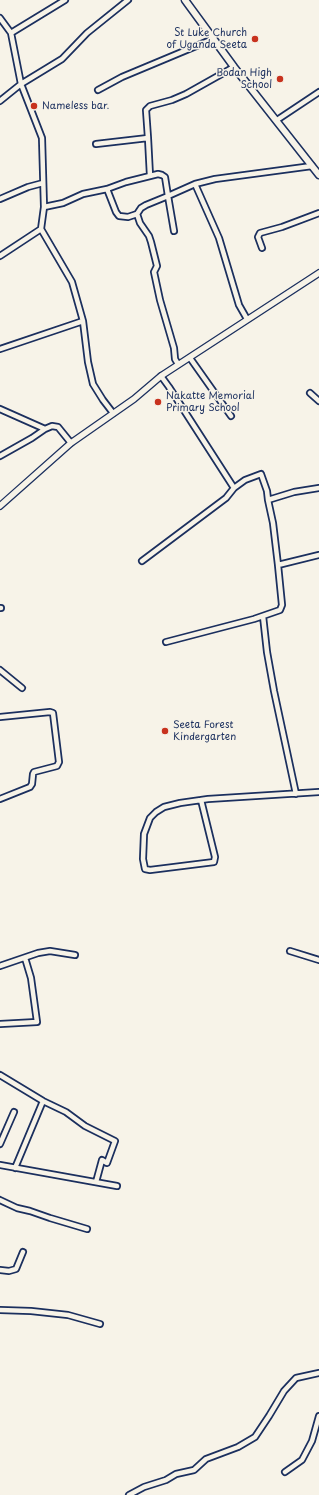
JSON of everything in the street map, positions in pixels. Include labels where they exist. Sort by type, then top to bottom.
[{"type":"main road","points":[[185,0],[234,67],[319,175]]},
{"type":"street","points":[[11,33],[65,0]]},
{"type":"street","points":[[0,101],[22,84],[62,59],[87,33],[128,0]]},
{"type":"street","points":[[0,18],[11,33],[22,84],[42,138],[44,207],[41,229],[72,282],[83,321],[88,362],[93,384],[113,413]]},
{"type":"street","points":[[98,90],[122,77],[213,39]]},
{"type":"street","points":[[150,176],[146,110],[150,106],[172,100],[186,94],[234,67]]},
{"type":"street","points":[[277,120],[319,92]]},
{"type":"street","points":[[96,144],[148,138]]},
{"type":"street","points":[[107,189],[119,216],[128,217],[137,214],[141,208],[146,205],[195,184],[215,179],[312,166]]},
{"type":"street","points":[[44,207],[63,203],[83,194],[107,189],[126,182],[158,174],[165,177],[174,231]]},
{"type":"street","points":[[0,199],[28,187],[43,183]]},
{"type":"street","points":[[195,184],[219,238],[239,305],[247,319]]},
{"type":"street","points":[[262,248],[258,237],[260,233],[282,227],[319,213]]},
{"type":"street","points":[[137,214],[140,223],[149,236],[151,242],[157,266],[154,272],[160,300],[175,351],[175,359],[178,364]]},
{"type":"street","points":[[0,256],[41,229]]},
{"type":"street","points":[[0,506],[71,443],[134,399],[161,376],[319,273]]},
{"type":"street","points":[[0,348],[83,321]]},
{"type":"street","points":[[190,358],[232,416]]},
{"type":"street","points":[[161,376],[234,488]]},
{"type":"street","points":[[310,393],[319,400]]},
{"type":"street","points":[[0,409],[44,429]]},
{"type":"street","points":[[0,456],[32,438],[44,429],[52,426],[58,427],[71,443]]},
{"type":"street","points":[[142,561],[226,498],[234,488],[245,480],[261,474],[267,491],[273,523],[282,607],[278,611],[263,616],[166,642]]},
{"type":"street","points":[[268,500],[294,492],[319,488]]},
{"type":"street","points":[[278,564],[319,555]]},
{"type":"street","points":[[263,616],[274,691],[296,794]]},
{"type":"street","points":[[0,670],[22,688]]},
{"type":"street","points":[[0,717],[50,712],[53,713],[59,762],[57,766],[34,772],[30,787],[0,799]]},
{"type":"street","points":[[201,800],[215,857],[214,862],[150,870],[145,869],[143,860],[144,834],[150,818],[156,812],[164,808],[201,800],[319,792]]},
{"type":"street","points":[[0,966],[38,953],[50,951],[74,955]]},
{"type":"street","points":[[290,951],[319,960]]},
{"type":"street","points":[[0,1024],[37,1022],[31,978],[25,958]]},
{"type":"street","points":[[0,1075],[43,1101],[66,1112],[84,1126],[115,1141],[107,1163],[102,1160],[96,1182]]},
{"type":"street","points":[[15,1168],[43,1101]]},
{"type":"street","points":[[0,1144],[14,1112]]},
{"type":"street","points":[[0,1165],[117,1186]]},
{"type":"street","points":[[0,1200],[17,1208],[87,1229]]},
{"type":"street","points":[[0,1270],[9,1271],[16,1269],[23,1252]]},
{"type":"street","points":[[0,1310],[31,1311],[68,1315],[100,1324]]},
{"type":"street","points":[[129,1495],[144,1487],[166,1480],[176,1474],[194,1470],[206,1459],[238,1447],[255,1437],[284,1391],[296,1378],[319,1373]]},
{"type":"street","points":[[285,1472],[302,1460],[312,1441],[319,1416]]},
{"type":"place","name":"St Luke Church of Uganda Seeta","points":[[255,39]]},
{"type":"place","name":"Bodan High School","points":[[280,79]]},
{"type":"place","name":"Nameless bar.","points":[[34,106]]},
{"type":"place","name":"Nakatte Memorial Primary School","points":[[158,402]]},
{"type":"place","name":"Seeta Forest Kindergarten","points":[[165,731]]}]
